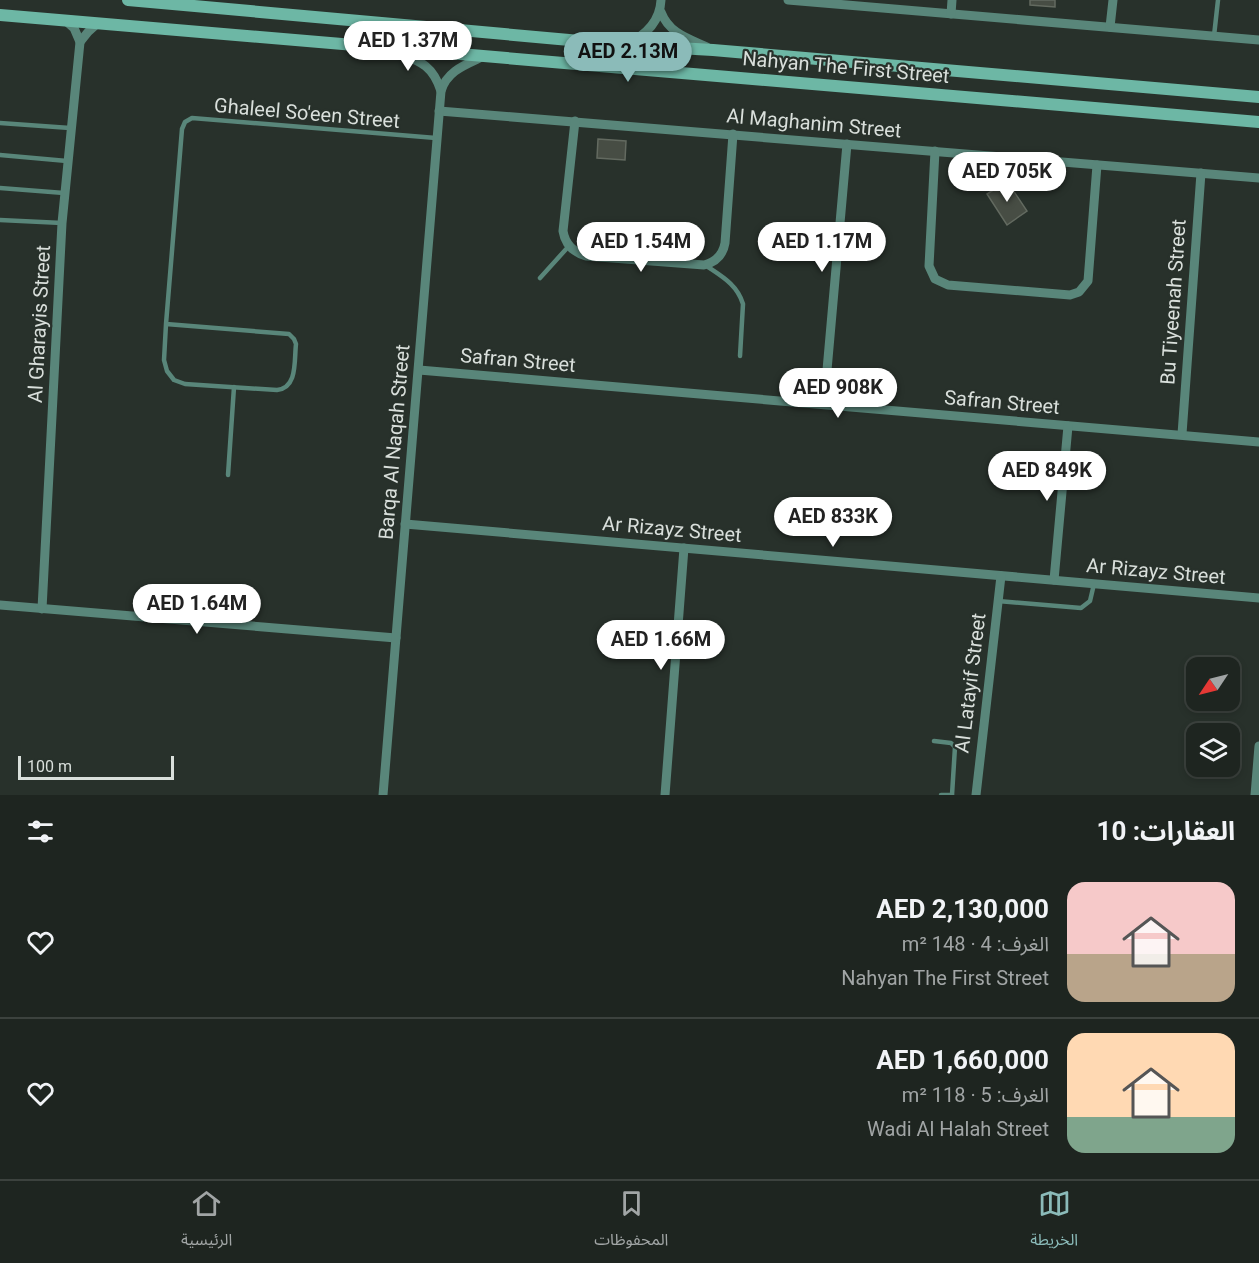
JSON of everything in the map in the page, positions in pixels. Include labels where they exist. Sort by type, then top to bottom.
[{"type":"main road","name":"Nahyan The First Street","points":[[128,0],[625,45],[713,50],[1259,97]]},
{"type":"main road","name":"Nahyan The First Street","points":[[0,15],[1259,122]]},
{"type":"street","points":[[662,0],[661,12],[664,20],[676,33],[713,50]]},
{"type":"street","points":[[788,0],[1259,40]]},
{"type":"street","points":[[951,14],[952,0]]},
{"type":"street","points":[[1110,27],[1113,0]]},
{"type":"street","points":[[625,45],[650,28],[661,12]]},
{"type":"street","points":[[66,21],[74,28],[80,42],[98,24]]},
{"type":"street","name":"Al Gharayis Street","points":[[42,609],[64,193],[80,42]]},
{"type":"street","points":[[384,47],[429,67],[441,92]]},
{"type":"street","points":[[441,92],[446,79],[484,56]]},
{"type":"street","name":"Barqa Al Naqah Street","points":[[383,795],[441,92]]},
{"type":"street","name":"Al Maghanim Street","points":[[439,111],[1259,178]]},
{"type":"street","points":[[575,121],[563,225],[564,236],[569,246],[586,256],[704,265],[718,258],[724,247],[733,134]]},
{"type":"street","points":[[824,404],[847,144]]},
{"type":"street","points":[[935,151],[929,266],[935,279],[948,285],[1070,295],[1079,292],[1088,280],[1097,165]]},
{"type":"street","name":"Bu Tiyeenah Street","points":[[1182,434],[1201,173]]},
{"type":"street","name":"Safran Street","points":[[419,370],[1259,442]]},
{"type":"street","points":[[1054,580],[1068,426]]},
{"type":"street","name":"Ar Rizayz Street","points":[[405,524],[1259,598]]},
{"type":"street","points":[[665,795],[684,548]]},
{"type":"street","name":"Al Latayif Street","points":[[976,795],[1001,576]]},
{"type":"street","points":[[0,606],[396,638]]},
{"type":"street","points":[[1255,795],[1259,746]]},
{"type":"lane","points":[[1214,36],[1218,0]]},
{"type":"lane","name":"Ghaleel So'een Street","points":[[166,324],[182,129],[185,122],[192,118],[436,138]]},
{"type":"lane","points":[[0,123],[70,129]]},
{"type":"lane","points":[[0,155],[67,161]]},
{"type":"lane","points":[[0,188],[64,193]]},
{"type":"lane","points":[[0,220],[62,223]]},
{"type":"lane","points":[[540,278],[569,246]]},
{"type":"lane","points":[[704,265],[731,283],[741,296],[743,304],[740,356]]},
{"type":"lane","points":[[166,324],[285,333],[294,339],[296,344],[292,378],[287,387],[277,390],[185,384],[170,376],[164,360],[166,324]]},
{"type":"lane","points":[[228,476],[234,387]]},
{"type":"lane","points":[[998,601],[1081,608],[1090,601],[1094,584]]},
{"type":"lane","points":[[934,741],[951,743],[956,747],[952,795],[941,795]]},
{"type":"building","points":[[1030,0],[1055,0],[1055,7],[1030,5]]},
{"type":"building","points":[[598,139],[626,141],[625,160],[597,158]]},
{"type":"building","points":[[1007,181],[1027,211],[1007,225],[987,194]]}]
